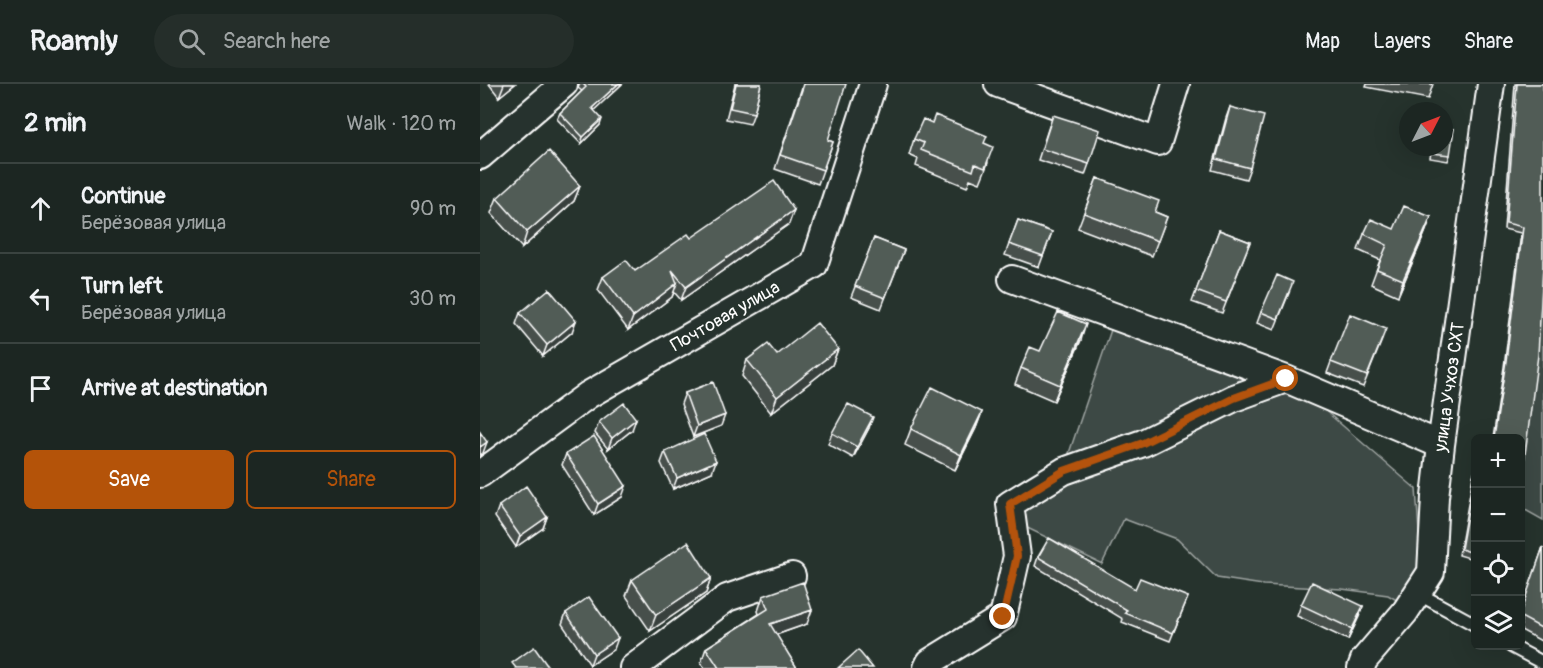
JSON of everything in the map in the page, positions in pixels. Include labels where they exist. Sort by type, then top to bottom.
[{"type":"street","points":[[480,156],[564,84]]},
{"type":"street","name":"Почтовая улица","points":[[480,474],[588,395],[814,265],[873,84]]},
{"type":"street","points":[[998,84],[1158,142],[1176,84]]},
{"type":"street","name":"улица Учхоз СХТ","points":[[1361,668],[1364,660],[1405,612],[1431,572],[1435,497],[1441,446],[1491,84]]},
{"type":"street","points":[[1012,279],[1286,379],[1441,446]]},
{"type":"street","points":[[927,668],[930,662],[1003,617],[1017,556],[1010,504],[1064,471],[1143,443],[1234,398],[1286,379]]},
{"type":"street","points":[[633,668],[727,598],[792,576]]},
{"type":"lane","points":[[1417,593],[1471,622]]},
{"type":"lane","points":[[1520,650],[1543,663]]},
{"type":"shaded area","points":[[1543,234],[1543,520],[1525,510],[1525,434]]},
{"type":"shaded area","points":[[1113,324],[1244,369],[1230,397],[1067,459]]},
{"type":"shaded area","points":[[1292,382],[1416,489],[1421,560],[1400,602],[1388,595],[1342,589],[1263,585],[1217,578],[1177,539],[1124,519],[1102,564],[1021,525],[1018,507],[1067,476]]},
{"type":"building","points":[[583,84],[618,84],[592,108],[602,119],[583,137],[560,113],[586,87]]},
{"type":"building","points":[[736,84],[761,84],[754,113],[730,108]]},
{"type":"building","points":[[804,84],[846,84],[828,140],[833,142],[823,170],[780,155]]},
{"type":"building","points":[[1517,84],[1543,84],[1543,266],[1538,355],[1525,454],[1525,434],[1495,434],[1523,227],[1506,223]]},
{"type":"building","points":[[1230,107],[1264,116],[1250,168],[1216,159]]},
{"type":"building","points":[[935,115],[987,136],[984,143],[993,147],[985,168],[975,164],[973,171],[921,150],[924,143],[914,139],[923,119],[932,123]]},
{"type":"building","points":[[1053,115],[1100,130],[1089,164],[1042,149]]},
{"type":"building","points":[[549,151],[580,186],[527,232],[497,198]]},
{"type":"building","points":[[1097,178],[1159,201],[1155,212],[1167,217],[1158,241],[1084,213]]},
{"type":"building","points":[[774,181],[794,210],[686,287],[672,270],[677,283],[633,317],[603,277],[626,260],[635,271],[688,234],[691,238]]},
{"type":"building","points":[[1404,206],[1431,217],[1403,280],[1377,269],[1387,245],[1364,234],[1371,219],[1394,229]]},
{"type":"building","points":[[1018,220],[1052,232],[1043,256],[1009,244]]},
{"type":"building","points":[[1219,230],[1250,242],[1226,302],[1196,291]]},
{"type":"building","points":[[874,238],[904,250],[885,298],[855,286]]},
{"type":"building","points":[[1277,275],[1293,282],[1278,319],[1261,312]]},
{"type":"building","points":[[549,289],[576,321],[547,345],[520,313]]},
{"type":"building","points":[[1058,312],[1086,324],[1060,385],[1021,368],[1030,347],[1040,351]]},
{"type":"building","points":[[1350,314],[1386,329],[1367,376],[1331,362]]},
{"type":"building","points":[[817,323],[838,349],[777,397],[747,360],[768,344],[777,355]]},
{"type":"building","points":[[713,382],[725,415],[697,426],[685,393]]},
{"type":"building","points":[[932,387],[982,412],[961,455],[911,429]]},
{"type":"building","points":[[624,403],[636,419],[612,438],[599,422]]},
{"type":"building","points":[[848,404],[873,417],[857,447],[832,433]]},
{"type":"building","points":[[480,432],[487,442],[480,447]]},
{"type":"building","points":[[704,434],[716,461],[677,478],[665,452]]},
{"type":"building","points":[[594,436],[626,486],[598,504],[566,454]]},
{"type":"building","points":[[526,486],[547,517],[520,536],[499,506]]},
{"type":"building","points":[[1471,493],[1471,552],[1461,549]]},
{"type":"building","points":[[1049,538],[1135,589],[1140,578],[1188,597],[1173,633],[1125,613],[1127,610],[1038,557]]},
{"type":"building","points":[[688,542],[711,578],[656,615],[632,580]]},
{"type":"building","points":[[1543,547],[1543,629],[1525,619],[1525,599]]},
{"type":"building","points":[[803,582],[812,610],[770,624],[797,668],[719,668],[706,648],[768,609],[763,596]]},
{"type":"building","points":[[1312,582],[1363,606],[1352,629],[1301,605]]},
{"type":"building","points":[[589,597],[618,638],[594,654],[566,613]]},
{"type":"building","points":[[534,647],[549,668],[516,668],[512,663]]},
{"type":"building","points":[[858,650],[873,668],[838,668]]},
{"type":"route","points":[[1003,617],[1017,556],[1010,504],[1064,471],[1143,443],[1234,398],[1286,379]]}]
